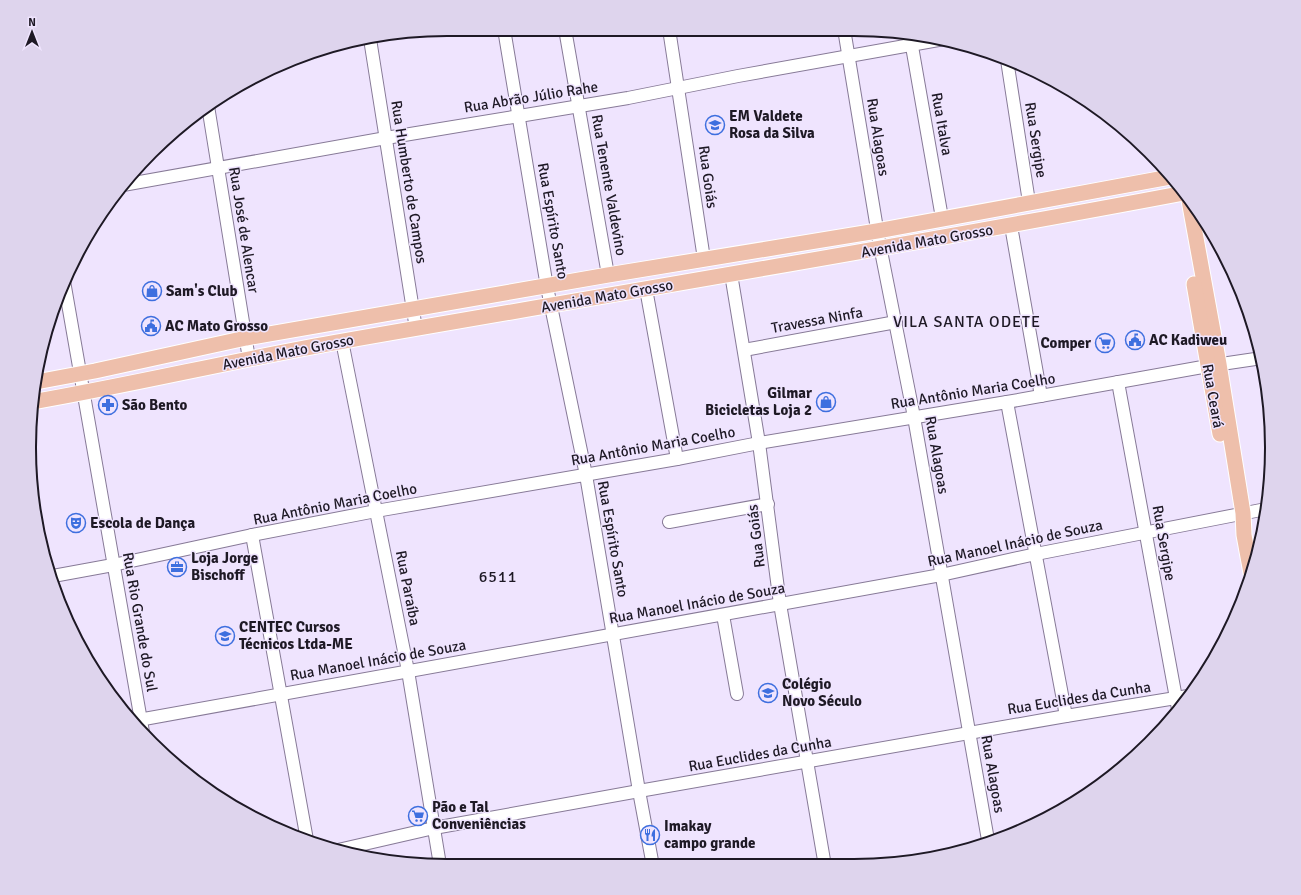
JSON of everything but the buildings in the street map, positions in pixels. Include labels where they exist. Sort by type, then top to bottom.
[{"type":"main road","name":"Avenida Mato Grosso","points":[[42,381],[246,338],[548,287],[608,275],[877,231],[1165,178]]},
{"type":"main road","points":[[1124,205],[1135,196],[1136,184]]},
{"type":"main road","name":"Avenida Mato Grosso","points":[[39,401],[342,341],[881,249],[1178,194]]},
{"type":"main road","name":"Rua Ceará","points":[[1184,202],[1239,514],[1249,561]]},
{"type":"main road","points":[[942,218],[945,228],[951,236]]},
{"type":"main road","points":[[709,258],[725,275],[738,254]]},
{"type":"street","name":"Rua Espírito Santo","points":[[505,36],[548,287],[586,475],[652,859]]},
{"type":"street","name":"Rua Tenente Valdevino","points":[[566,36],[608,275]]},
{"type":"street","name":"Rua Goiás","points":[[670,36],[709,258]]},
{"type":"street","name":"Rua Alagoas","points":[[845,36],[877,231],[914,417],[987,837]]},
{"type":"street","name":"Rua Abrão Júlio Rahe","points":[[132,183],[678,88],[849,56],[910,40]]},
{"type":"street","name":"Rua Italva","points":[[911,41],[942,218]]},
{"type":"street","name":"Rua Humberto de Campos","points":[[371,43],[416,329]]},
{"type":"street","name":"Rua Sergipe","points":[[1008,66],[1029,202]]},
{"type":"street","name":"Rua José de Alencar","points":[[209,112],[249,359]]},
{"type":"street","points":[[1011,226],[1041,396]]},
{"type":"street","name":"Rua Goiás","points":[[725,275],[744,350],[768,504],[780,604],[824,859]]},
{"type":"street","points":[[646,289],[677,459]]},
{"type":"street","name":"Rua Rio Grande do Sul","points":[[66,293],[114,565],[137,717]]},
{"type":"street","name":"Travessa Ninfa","points":[[744,350],[896,322]]},
{"type":"street","name":"Rua Paraíba","points":[[342,341],[408,671],[439,859]]},
{"type":"street","name":"Rua Antônio Maria Coelho","points":[[57,575],[376,511],[677,459],[759,443],[1255,359]]},
{"type":"street","name":"Rua Sergipe","points":[[1118,382],[1146,533],[1180,698]]},
{"type":"street","points":[[1007,402],[1066,716]]},
{"type":"street","points":[[669,522],[768,504]]},
{"type":"street","name":"Rua Manoel Inácio de Souza","points":[[139,720],[942,575],[1036,554],[1260,510]]},
{"type":"street","points":[[252,535],[306,834]]},
{"type":"street","points":[[723,615],[737,694]]},
{"type":"street","name":"Rua Euclides da Cunha","points":[[350,847],[434,828],[639,791],[1066,716],[1177,702]]},
{"type":"place","name":"EM Valdete Rosa da Silva","points":[[715,125]]},
{"type":"place","name":"Sam's Club","points":[[152,291]]},
{"type":"place","name":"AC Mato Grosso","points":[[151,326]]},
{"type":"place","name":"AC Kadiweu","points":[[1135,340]]},
{"type":"place","name":"Comper","points":[[1105,343]]},
{"type":"place","name":"Gilmar Bicicletas Loja 2","points":[[826,402]]},
{"type":"place","name":"São Bento","points":[[108,405]]},
{"type":"place","name":"Escola de Dança","points":[[76,523]]},
{"type":"place","name":"Loja Jorge Bischoff","points":[[177,567]]},
{"type":"place","name":"CENTEC Cursos Técnicos Ltda-ME","points":[[225,636]]},
{"type":"place","name":"Colégio Novo Século","points":[[768,693]]},
{"type":"place","name":"Pão e Tal Conveniências","points":[[418,816]]},
{"type":"place","name":"Imakay campo grande","points":[[650,835]]},
{"type":"district","name":"VILA SANTA ODETE","points":[[967,321]]},
{"type":"district","name":"6511","points":[[498,576]]}]
